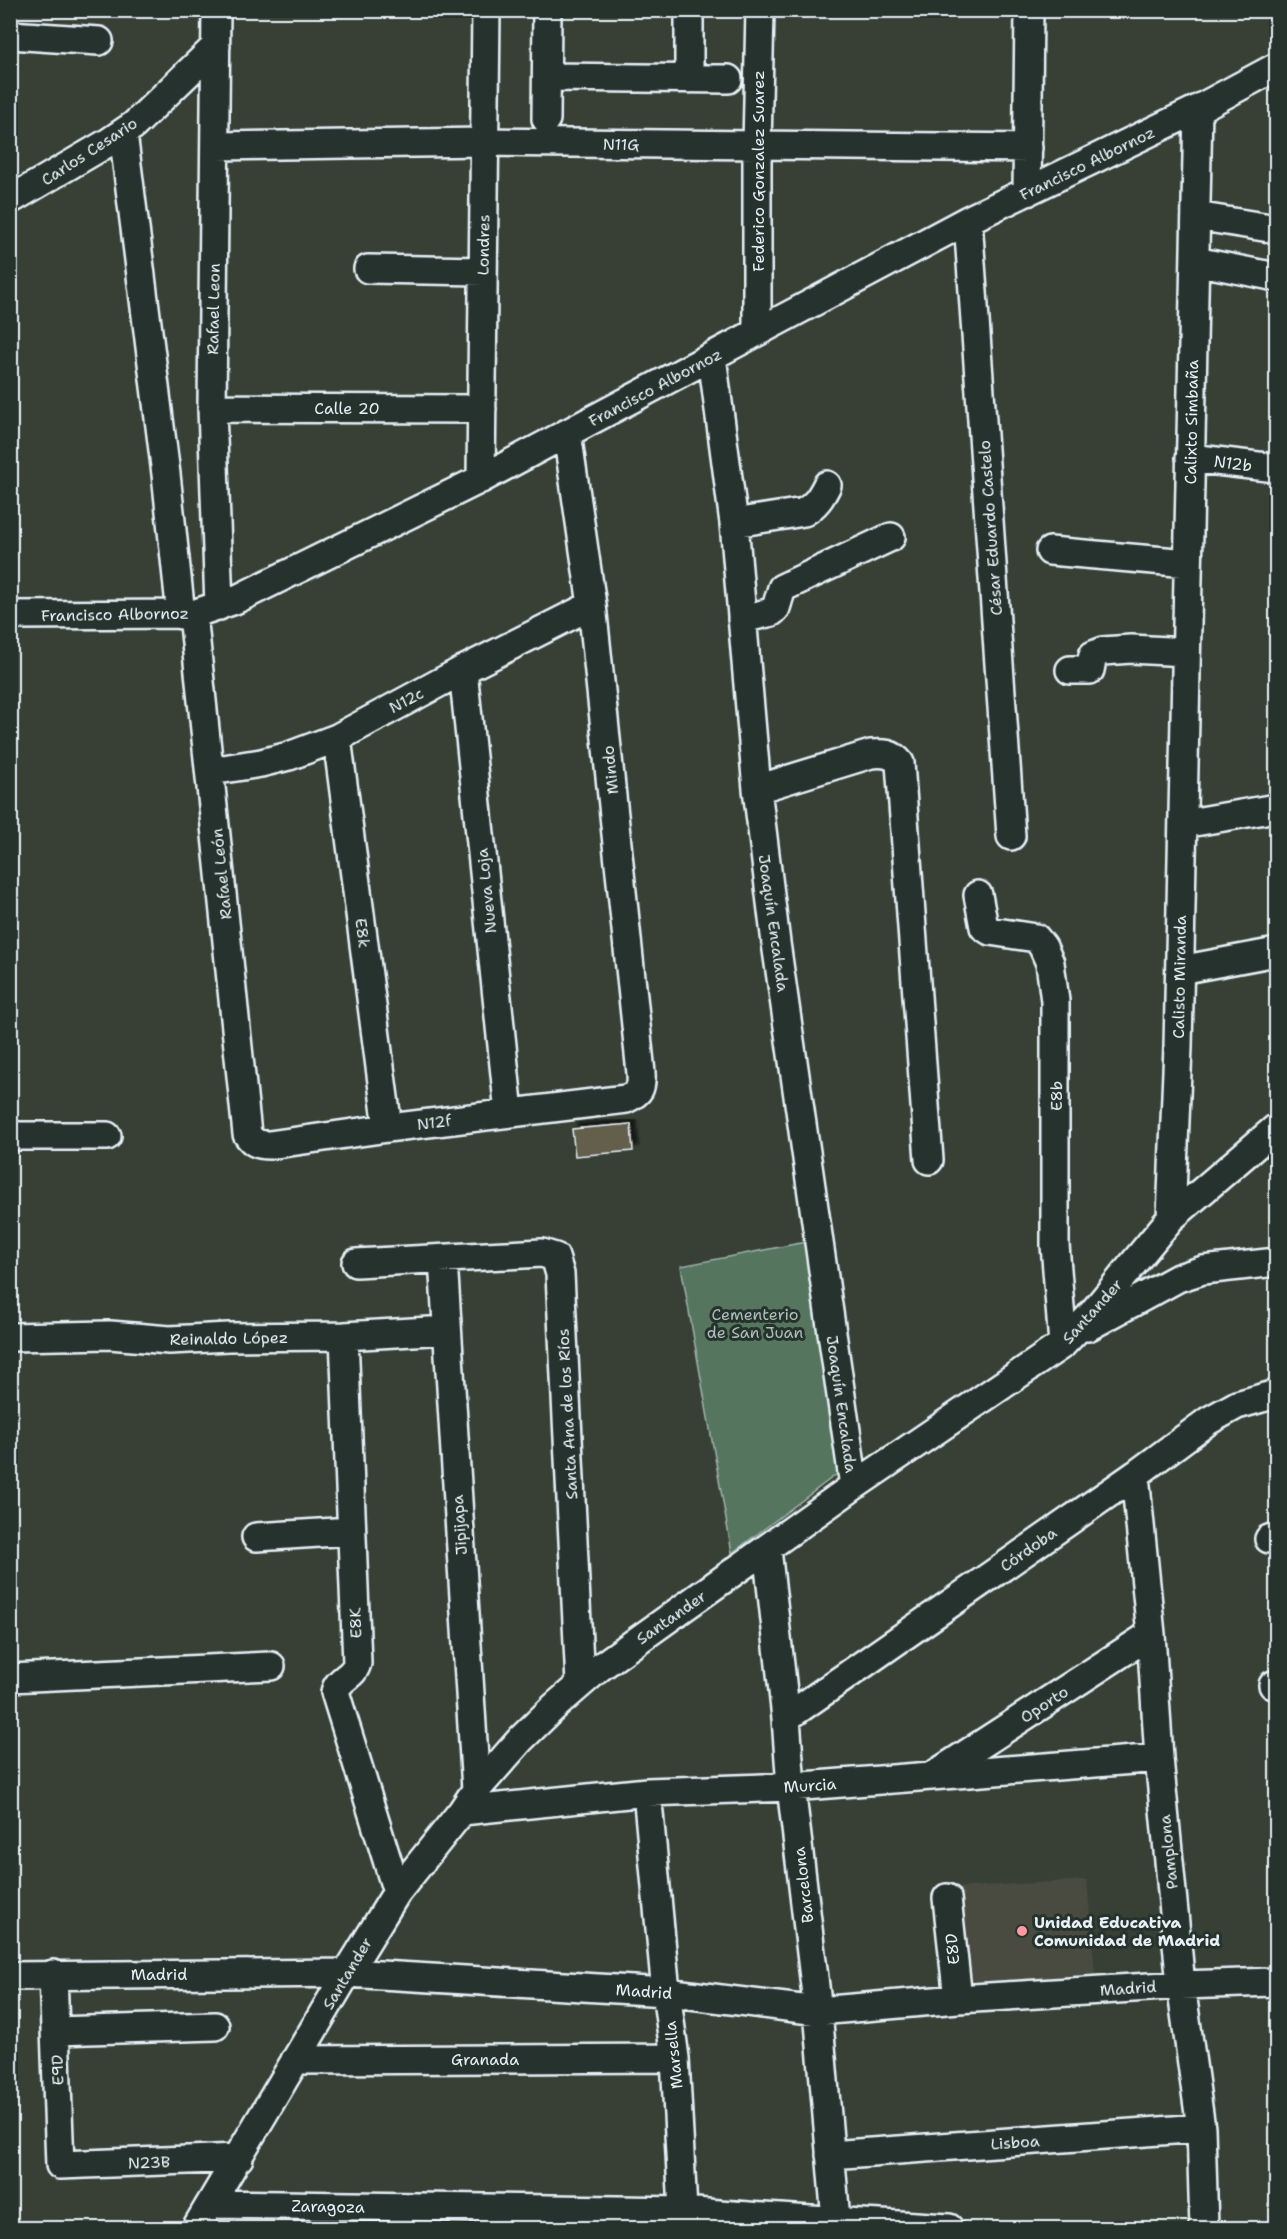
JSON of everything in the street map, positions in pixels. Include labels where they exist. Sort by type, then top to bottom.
[{"type":"street","name":"Rafael Leon","points":[[216,10],[212,408],[219,606]]},
{"type":"street","name":"Londres","points":[[481,479],[486,10]]},
{"type":"street","points":[[546,119],[547,10]]},
{"type":"street","points":[[688,10],[688,79]]},
{"type":"street","name":"Federico Gonzalez Suarez","points":[[757,331],[760,10]]},
{"type":"street","points":[[1027,192],[1029,10]]},
{"type":"street","points":[[10,35],[99,41]]},
{"type":"street","name":"Carlos Cesario","points":[[10,200],[123,133],[216,46]]},
{"type":"street","name":"Francisco Albornoz","points":[[10,615],[187,614],[219,606],[481,479],[968,220],[1198,109],[1276,67]]},
{"type":"street","points":[[547,77],[728,79]]},
{"type":"street","name":"Calixto Simbaña","points":[[1185,736],[1198,109]]},
{"type":"street","name":"Rafael León","points":[[123,133],[166,474],[211,771],[247,1134]]},
{"type":"street","name":"N11G","points":[[215,146],[484,142],[1028,148]]},
{"type":"street","points":[[1196,216],[1276,229]]},
{"type":"street","name":"César Eduardo Castelo","points":[[968,220],[1011,836]]},
{"type":"street","points":[[1195,261],[1276,277]]},
{"type":"street","points":[[368,269],[483,271]]},
{"type":"street","name":"Joaquín Encalada","points":[[712,357],[734,523],[757,789],[776,943],[854,1486]]},
{"type":"street","name":"Calle 20","points":[[212,408],[482,409]]},
{"type":"street","name":"Mindo","points":[[567,433],[592,605],[641,1073],[639,1091],[626,1099]]},
{"type":"street","name":"N12b","points":[[1190,458],[1276,468]]},
{"type":"street","points":[[734,523],[804,512],[820,499],[827,485]]},
{"type":"street","points":[[742,619],[772,612],[776,608],[782,588],[891,537]]},
{"type":"street","points":[[1050,551],[1188,563]]},
{"type":"street","name":"N12c","points":[[211,771],[289,756],[337,738],[462,670],[592,605]]},
{"type":"street","points":[[1070,670],[1090,670],[1093,655],[1109,650],[1131,648],[1186,652]]},
{"type":"street","name":"Nueva Loja","points":[[462,670],[509,1113]]},
{"type":"street","name":"Calisto Miranda","points":[[1171,1218],[1185,736]]},
{"type":"street","name":"E8k","points":[[337,738],[388,1128]]},
{"type":"street","points":[[757,789],[872,754],[894,755],[900,763],[929,1160]]},
{"type":"street","points":[[1183,824],[1276,808]]},
{"type":"street","name":"E8b","points":[[978,895],[982,922],[987,930],[1036,938],[1047,954],[1054,978],[1056,1245],[1069,1339]]},
{"type":"street","points":[[1180,970],[1276,952]]},
{"type":"street","name":"N12f","points":[[247,1134],[259,1145],[269,1145],[626,1099]]},
{"type":"street","name":"Santander","points":[[196,2229],[397,1892],[521,1739],[580,1684],[854,1486],[1069,1339],[1171,1218],[1276,1128]]},
{"type":"street","points":[[10,1136],[107,1136]]},
{"type":"street","name":"Santa Ana de los Ríos","points":[[443,1259],[542,1253],[555,1257],[558,1264],[580,1684]]},
{"type":"street","points":[[356,1263],[443,1259]]},
{"type":"street","name":"Jipijapa","points":[[443,1259],[469,1801]]},
{"type":"street","points":[[1069,1339],[1178,1278],[1203,1270],[1276,1262]]},
{"type":"street","name":"Reinaldo López","points":[[10,1337],[110,1335],[169,1340],[344,1336],[447,1330]]},
{"type":"street","name":"E8K","points":[[344,1336],[357,1663],[353,1672],[339,1683],[334,1692],[397,1892]]},
{"type":"street","name":"Córdoba","points":[[786,1718],[1223,1412],[1276,1394]]},
{"type":"street","name":"Pamplona","points":[[1135,1475],[1151,1634],[1158,1758],[1181,1985],[1201,2128],[1203,2229]]},
{"type":"street","points":[[256,1537],[351,1531]]},
{"type":"street","name":"Barcelona","points":[[767,1549],[786,1718],[791,1787],[818,2011],[836,2220]]},
{"type":"street","name":"Oporto","points":[[936,1774],[1151,1634]]},
{"type":"street","points":[[10,1678],[271,1666]]},
{"type":"street","name":"Murcia","points":[[469,1801],[791,1787],[1158,1758]]},
{"type":"street","name":"Marsella","points":[[646,1792],[675,2058],[683,2211]]},
{"type":"street","name":"E8D","points":[[947,1898],[958,1999]]},
{"type":"street","name":"Madrid","points":[[10,1976],[347,1973],[666,1992],[818,2011],[958,1999],[1181,1985],[1276,1982]]},
{"type":"street","name":"E9D","points":[[53,1974],[60,2165]]},
{"type":"street","points":[[56,2031],[215,2026]]},
{"type":"street","name":"Granada","points":[[295,2060],[675,2058]]},
{"type":"street","name":"Lisboa","points":[[830,2156],[1201,2128]]},
{"type":"street","name":"N23B","points":[[60,2165],[239,2158]]},
{"type":"street","name":"Zaragoza","points":[[211,2204],[683,2211],[748,2223],[836,2220],[886,2226],[949,2229]]},
{"type":"shaded area","name":"Unidad Educativa Comunidad de Madrid","points":[[1087,1880],[1095,1974],[959,1988],[950,1888]]},
{"type":"green space","name":"Cementerio de San Juan","points":[[806,1242],[841,1471],[732,1553],[681,1266]]},
{"type":"building","points":[[631,1124],[633,1151],[575,1156],[572,1129]]},
{"type":"place","name":"Unidad Educativa Comunidad de Madrid","points":[[1022,1931]]}]
